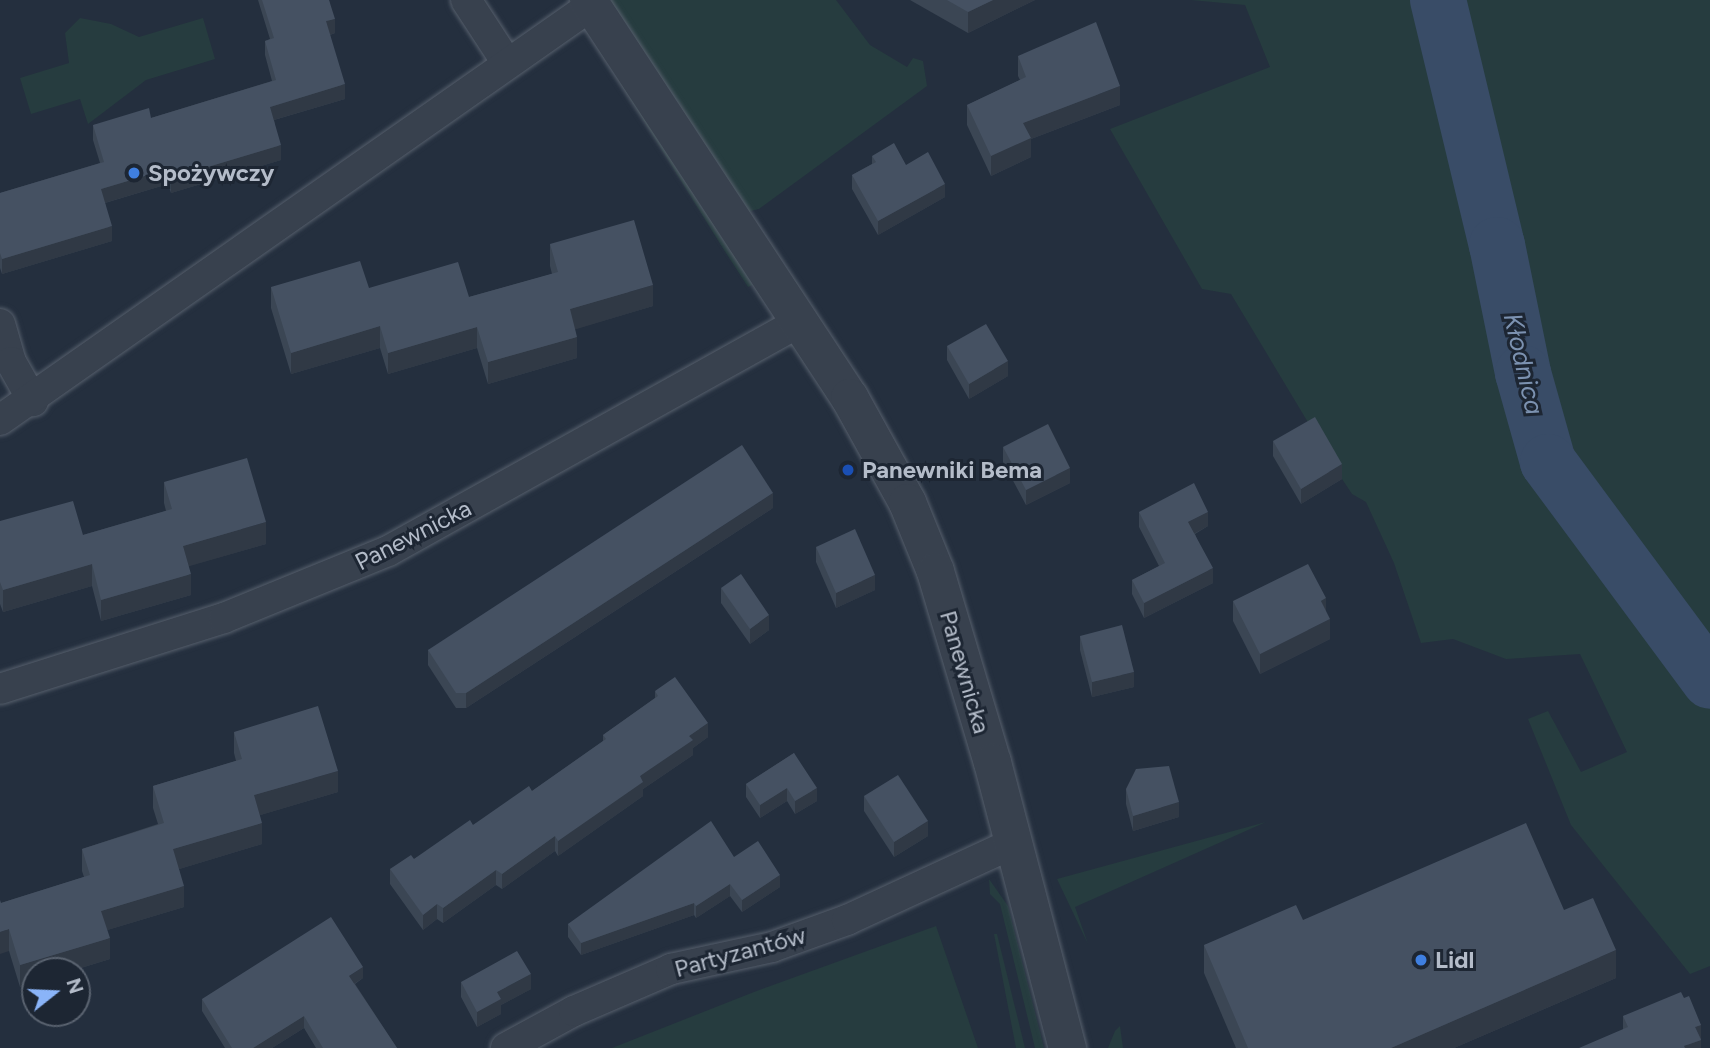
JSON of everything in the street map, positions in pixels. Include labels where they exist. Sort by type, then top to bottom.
[{"type":"street","points":[[466,0],[507,63]]},
{"type":"street","name":"Panewnicka","points":[[0,420],[33,401],[590,2],[871,431],[931,558],[1014,843],[1067,1048]]},
{"type":"street","name":"Panewnicka","points":[[0,689],[224,618],[388,551],[800,322]]},
{"type":"street","points":[[0,324],[11,362],[33,401]]},
{"type":"street","name":"Partyzantów","points":[[506,1048],[574,1011],[671,969],[772,947],[835,924],[1014,843]]},
{"type":"green space","points":[[605,0],[836,0],[870,45],[907,67],[913,58],[923,61],[927,86],[759,209],[746,212]]},
{"type":"green space","points":[[1191,0],[1419,0],[1440,54],[1515,371],[1543,466],[1710,689],[1710,966],[1690,974],[1571,825],[1528,719],[1548,711],[1581,772],[1627,752],[1580,654],[1506,659],[1453,639],[1421,643],[1394,563],[1366,502],[1352,494],[1342,479],[1231,294],[1202,289],[1110,129],[1270,67],[1245,5]]},
{"type":"green space","points":[[1458,0],[1710,0],[1710,665],[1558,459],[1534,386]]},
{"type":"green space","points":[[80,18],[111,24],[139,37],[203,18],[215,59],[146,80],[88,124],[80,99],[31,114],[20,78],[69,63],[65,33]]},
{"type":"green space","points":[[598,47],[756,283],[748,287]]},
{"type":"green space","points":[[1266,822],[1075,907],[1088,944],[1057,879]]},
{"type":"green space","points":[[989,879],[1008,906],[1044,1048],[1035,1048],[1000,904],[990,894]]},
{"type":"green space","points":[[936,926],[978,1048],[612,1048],[754,992]]},
{"type":"green space","points":[[994,934],[997,934],[1025,1048],[1016,1048]]},
{"type":"green space","points":[[1120,1026],[1123,1048],[1108,1048],[1115,1031]]},
{"type":"building","points":[[262,0],[329,0],[335,19],[326,21],[345,84],[270,107],[281,145],[171,178],[168,169],[101,189],[112,226],[2,259],[0,193],[104,162],[93,125],[149,108],[151,118],[276,80],[265,41],[274,38]]},
{"type":"building","points":[[947,0],[993,0],[968,12]]},
{"type":"building","points":[[1096,22],[1120,86],[1023,123],[1031,138],[991,156],[967,105],[1026,77],[1018,56]]},
{"type":"building","points":[[894,143],[906,165],[928,152],[945,184],[878,221],[852,175],[876,162],[872,156]]},
{"type":"building","points":[[634,220],[653,285],[570,309],[577,337],[488,362],[477,327],[388,353],[380,326],[291,353],[271,287],[360,261],[369,288],[458,262],[469,297],[558,272],[550,244]]},
{"type":"building","points":[[986,324],[1008,361],[969,384],[947,346]]},
{"type":"building","points":[[1315,417],[1342,464],[1301,489],[1273,441]]},
{"type":"building","points":[[1048,424],[1070,468],[1026,490],[1003,447]]},
{"type":"building","points":[[742,445],[773,493],[466,693],[456,693],[428,650]]},
{"type":"building","points":[[247,458],[266,522],[183,546],[191,574],[101,600],[92,564],[3,590],[0,582],[0,521],[73,501],[83,535],[172,509],[164,482]]},
{"type":"building","points":[[1194,483],[1208,512],[1188,522],[1213,568],[1144,603],[1132,580],[1165,563],[1139,512]]},
{"type":"building","points":[[855,529],[875,575],[836,593],[816,547]]},
{"type":"building","points":[[1308,564],[1326,598],[1321,601],[1330,619],[1260,654],[1233,601]]},
{"type":"building","points":[[741,574],[769,615],[750,629],[721,588]]},
{"type":"building","points":[[1122,625],[1134,672],[1092,682],[1080,636]]},
{"type":"building","points":[[675,677],[708,723],[689,736],[693,740],[640,776],[643,782],[558,841],[555,836],[502,874],[496,870],[443,908],[437,904],[423,915],[390,869],[411,855],[414,859],[470,820],[473,825],[529,786],[532,791],[606,739],[603,735],[658,696],[655,691]]},
{"type":"building","points":[[318,706],[338,771],[254,795],[262,823],[173,849],[184,886],[101,911],[110,938],[47,957],[21,957],[20,965],[9,929],[0,932],[0,900],[1,903],[90,875],[82,849],[164,823],[153,786],[242,759],[234,732]]},
{"type":"building","points":[[794,753],[817,788],[795,801],[787,788],[760,805],[746,784]]},
{"type":"building","points":[[1169,766],[1179,802],[1133,816],[1126,789],[1136,769]]},
{"type":"building","points":[[898,775],[928,821],[894,842],[864,796]]},
{"type":"building","points":[[711,821],[734,857],[758,841],[780,875],[742,900],[730,884],[696,906],[694,903],[581,943],[568,924]]},
{"type":"building","name":"Lidl","points":[[1526,823],[1564,910],[1593,898],[1616,950],[1391,1048],[1248,1048],[1204,945],[1296,905],[1303,920]]},
{"type":"building","points":[[331,917],[363,967],[349,976],[397,1048],[323,1048],[304,1016],[253,1048],[232,1048],[202,999]]},
{"type":"building","points":[[517,951],[531,974],[497,992],[501,999],[477,1012],[461,982]]},
{"type":"building","points":[[1681,992],[1684,998],[1689,996],[1701,1025],[1695,1027],[1701,1040],[1684,1046],[1685,1048],[1579,1048],[1628,1027],[1623,1016]]},
{"type":"waterway","name":"Kłodnica","points":[[1438,0],[1497,245],[1523,373],[1548,462],[1710,681]]},
{"type":"place","name":"Spożywczy","points":[[134,173]]},
{"type":"place","name":"Panewniki Bema","points":[[848,470]]},
{"type":"place","name":"Lidl","points":[[1421,960]]}]
